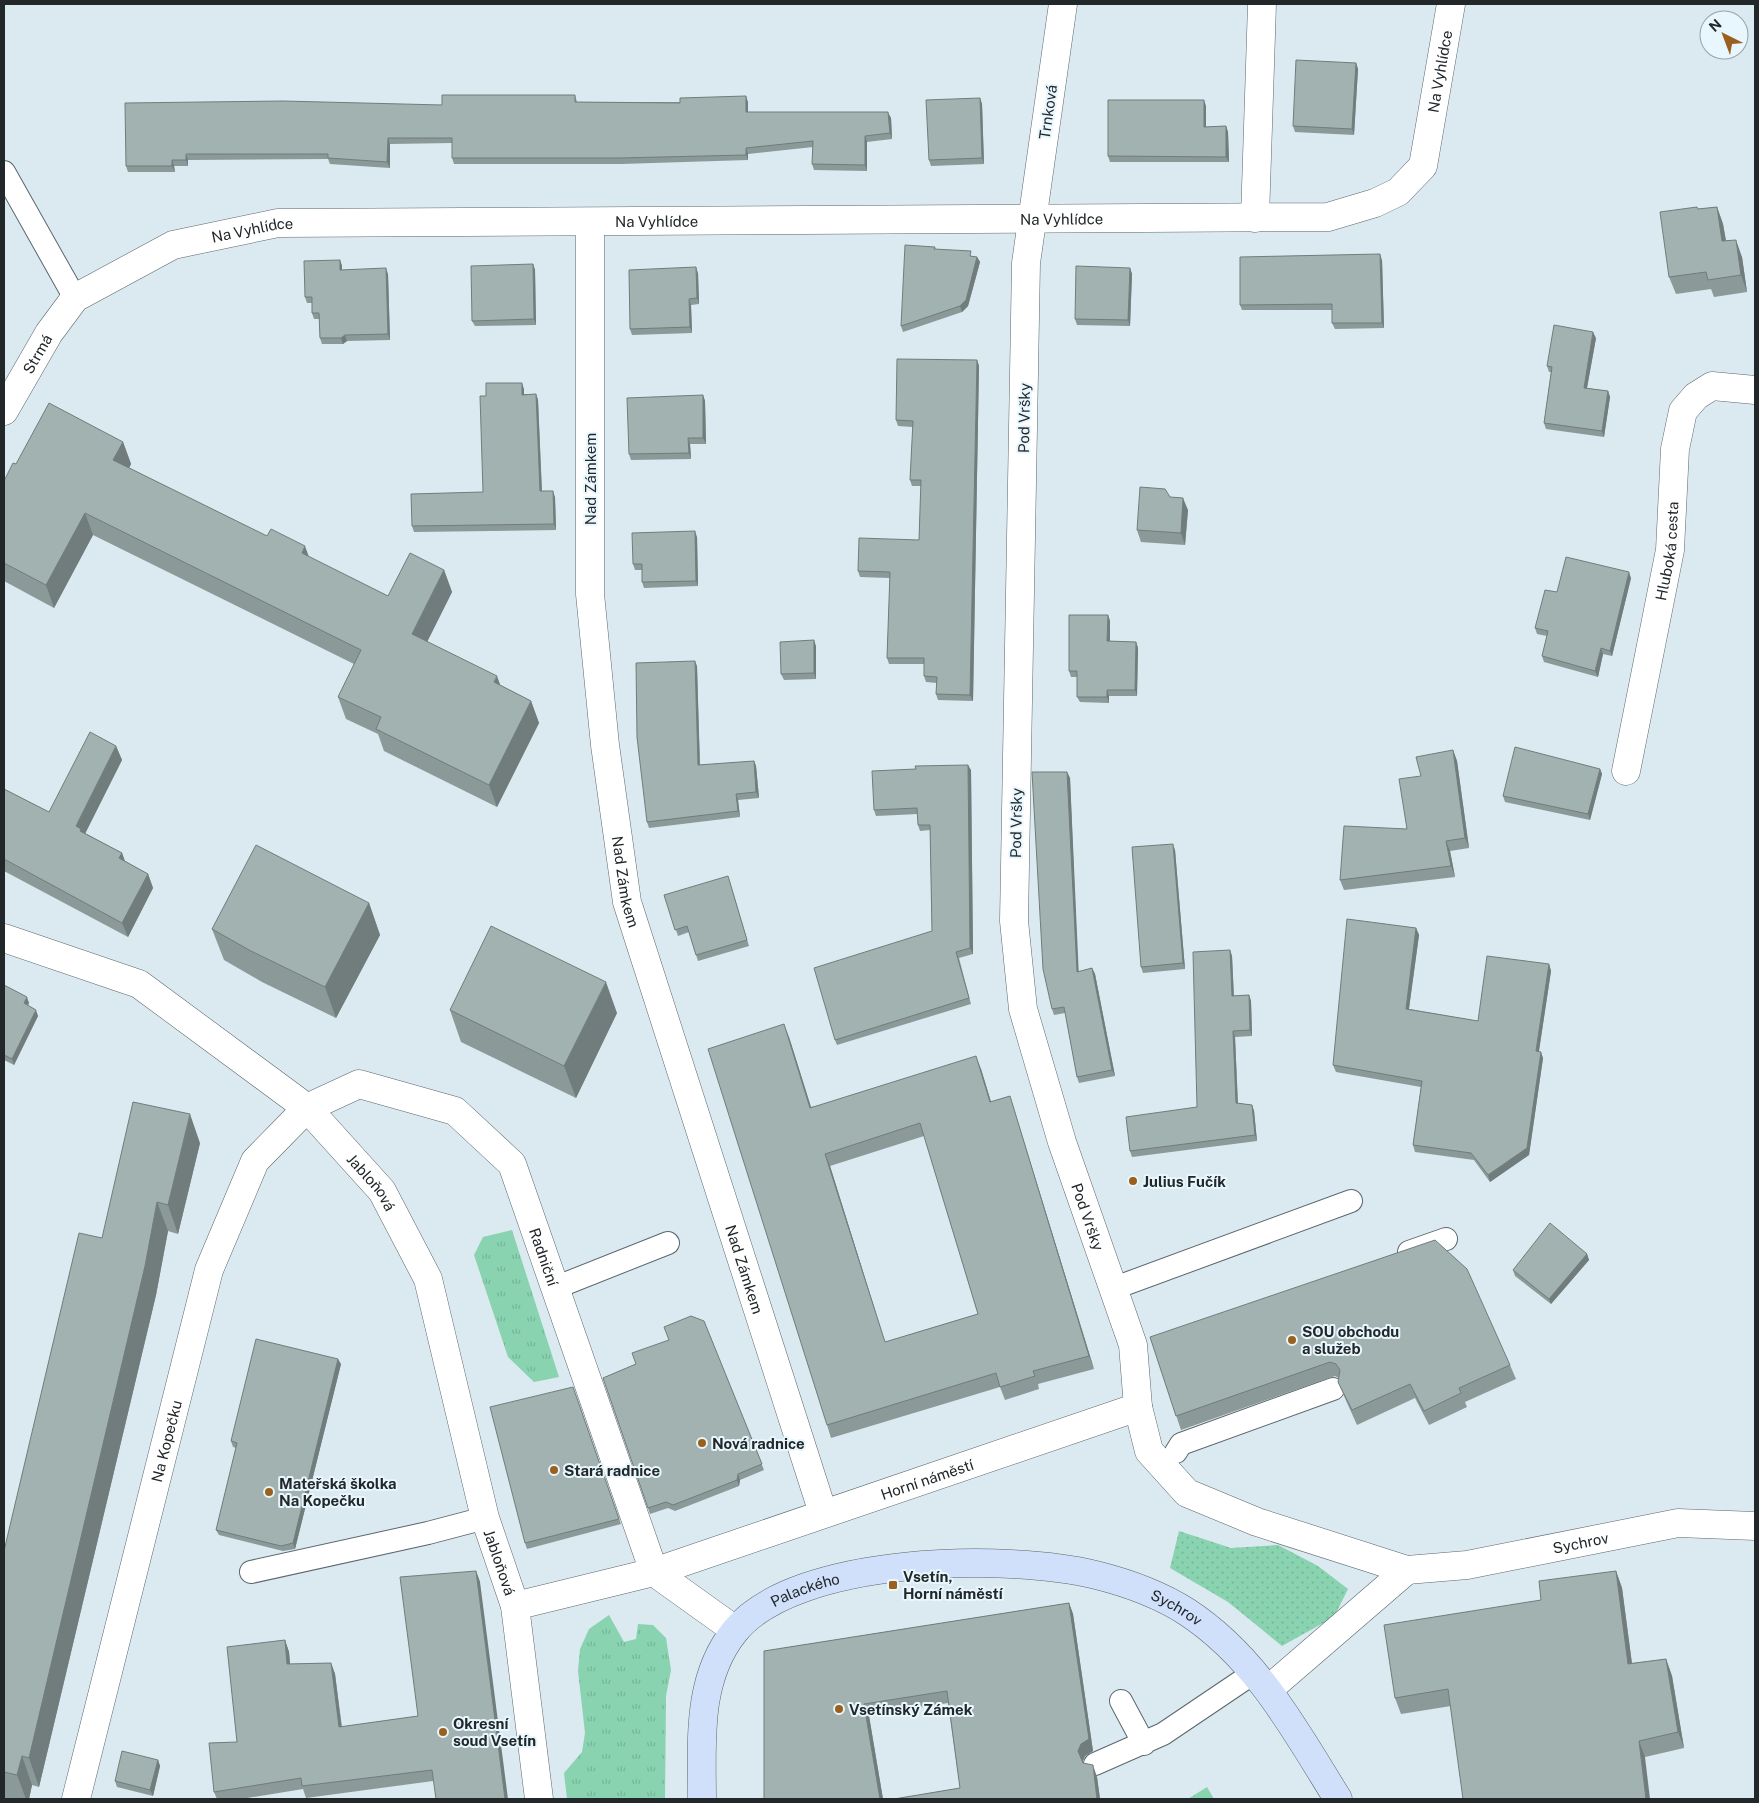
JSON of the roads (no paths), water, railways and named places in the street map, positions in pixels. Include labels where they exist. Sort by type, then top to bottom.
[{"type":"street","name":"Trnková","points":[[1032,220],[1063,4]]},
{"type":"street","points":[[1255,218],[1262,4]]},
{"type":"street","name":"Na Vyhlídce","points":[[75,298],[173,246],[278,223],[1328,217],[1375,203],[1398,192],[1423,166],[1451,4]]},
{"type":"street","name":"Pod Vršky","points":[[1032,220],[1026,263],[1014,921],[1023,1009],[1062,1142],[1112,1289],[1142,1342],[1138,1407]]},
{"type":"street","name":"Nad Zámkem","points":[[590,222],[590,594],[605,745],[627,902],[823,1513]]},
{"type":"street","name":"Strmá","points":[[4,411],[49,333],[75,298]]},
{"type":"street","name":"Hluboká cesta","points":[[1626,771],[1670,550],[1674,449],[1682,411],[1696,396],[1712,386],[1755,390]]},
{"type":"street","name":"Jabloňová","points":[[4,938],[138,984],[307,1108],[382,1191],[428,1279],[485,1518],[515,1606]]},
{"type":"street","name":"Radniční","points":[[307,1108],[359,1084],[455,1111],[512,1164],[557,1287],[578,1356],[654,1572]]},
{"type":"street","name":"Na Kopečku","points":[[76,1799],[208,1270],[255,1161],[307,1108]]},
{"type":"street","points":[[1138,1407],[1150,1451],[1169,1460]]},
{"type":"street","name":"Horní náměstí","points":[[515,1606],[654,1572],[1138,1407]]},
{"type":"street","name":"Sychrov","points":[[1169,1460],[1187,1493],[1257,1522],[1407,1570],[1467,1565],[1678,1523],[1755,1526]]},
{"type":"street","name":"Palackého","points":[[702,1799],[702,1734],[707,1691],[722,1649],[736,1630],[769,1603],[826,1581],[858,1574],[926,1566],[984,1563],[1060,1568]]},
{"type":"street","name":"Sychrov","points":[[1060,1568],[1121,1582],[1167,1600],[1216,1634],[1262,1681],[1338,1799]]},
{"type":"street","points":[[1262,1681],[1407,1570]]},
{"type":"street","points":[[654,1572],[736,1630]]},
{"type":"street","points":[[515,1606],[539,1799]]},
{"type":"lane","points":[[4,172],[75,298]]},
{"type":"lane","points":[[1112,1289],[1351,1201]]},
{"type":"lane","points":[[1390,1258],[1446,1239]]},
{"type":"lane","points":[[557,1287],[668,1244]]},
{"type":"lane","points":[[1169,1460],[1181,1444],[1333,1389]]},
{"type":"lane","points":[[251,1572],[428,1533],[485,1518]]},
{"type":"lane","points":[[1095,1764],[1144,1744],[1190,1717],[1262,1681]]},
{"type":"lane","points":[[1121,1701],[1144,1744]]},
{"type":"place","name":"Julius Fučík","points":[[1133,1181]]},
{"type":"place","name":"SOU obchodu a služeb","points":[[1292,1340]]},
{"type":"place","name":"Nová radnice","points":[[702,1443]]},
{"type":"place","name":"Stará radnice","points":[[554,1470]]},
{"type":"place","name":"Mateřská školka Na Kopečku","points":[[269,1492]]},
{"type":"place","name":"Vsetín, Horní náměstí","points":[[893,1585]]},
{"type":"place","name":"Vsetínský Zámek","points":[[839,1709]]},
{"type":"place","name":"Okresní soud Vsetín","points":[[443,1732]]}]
